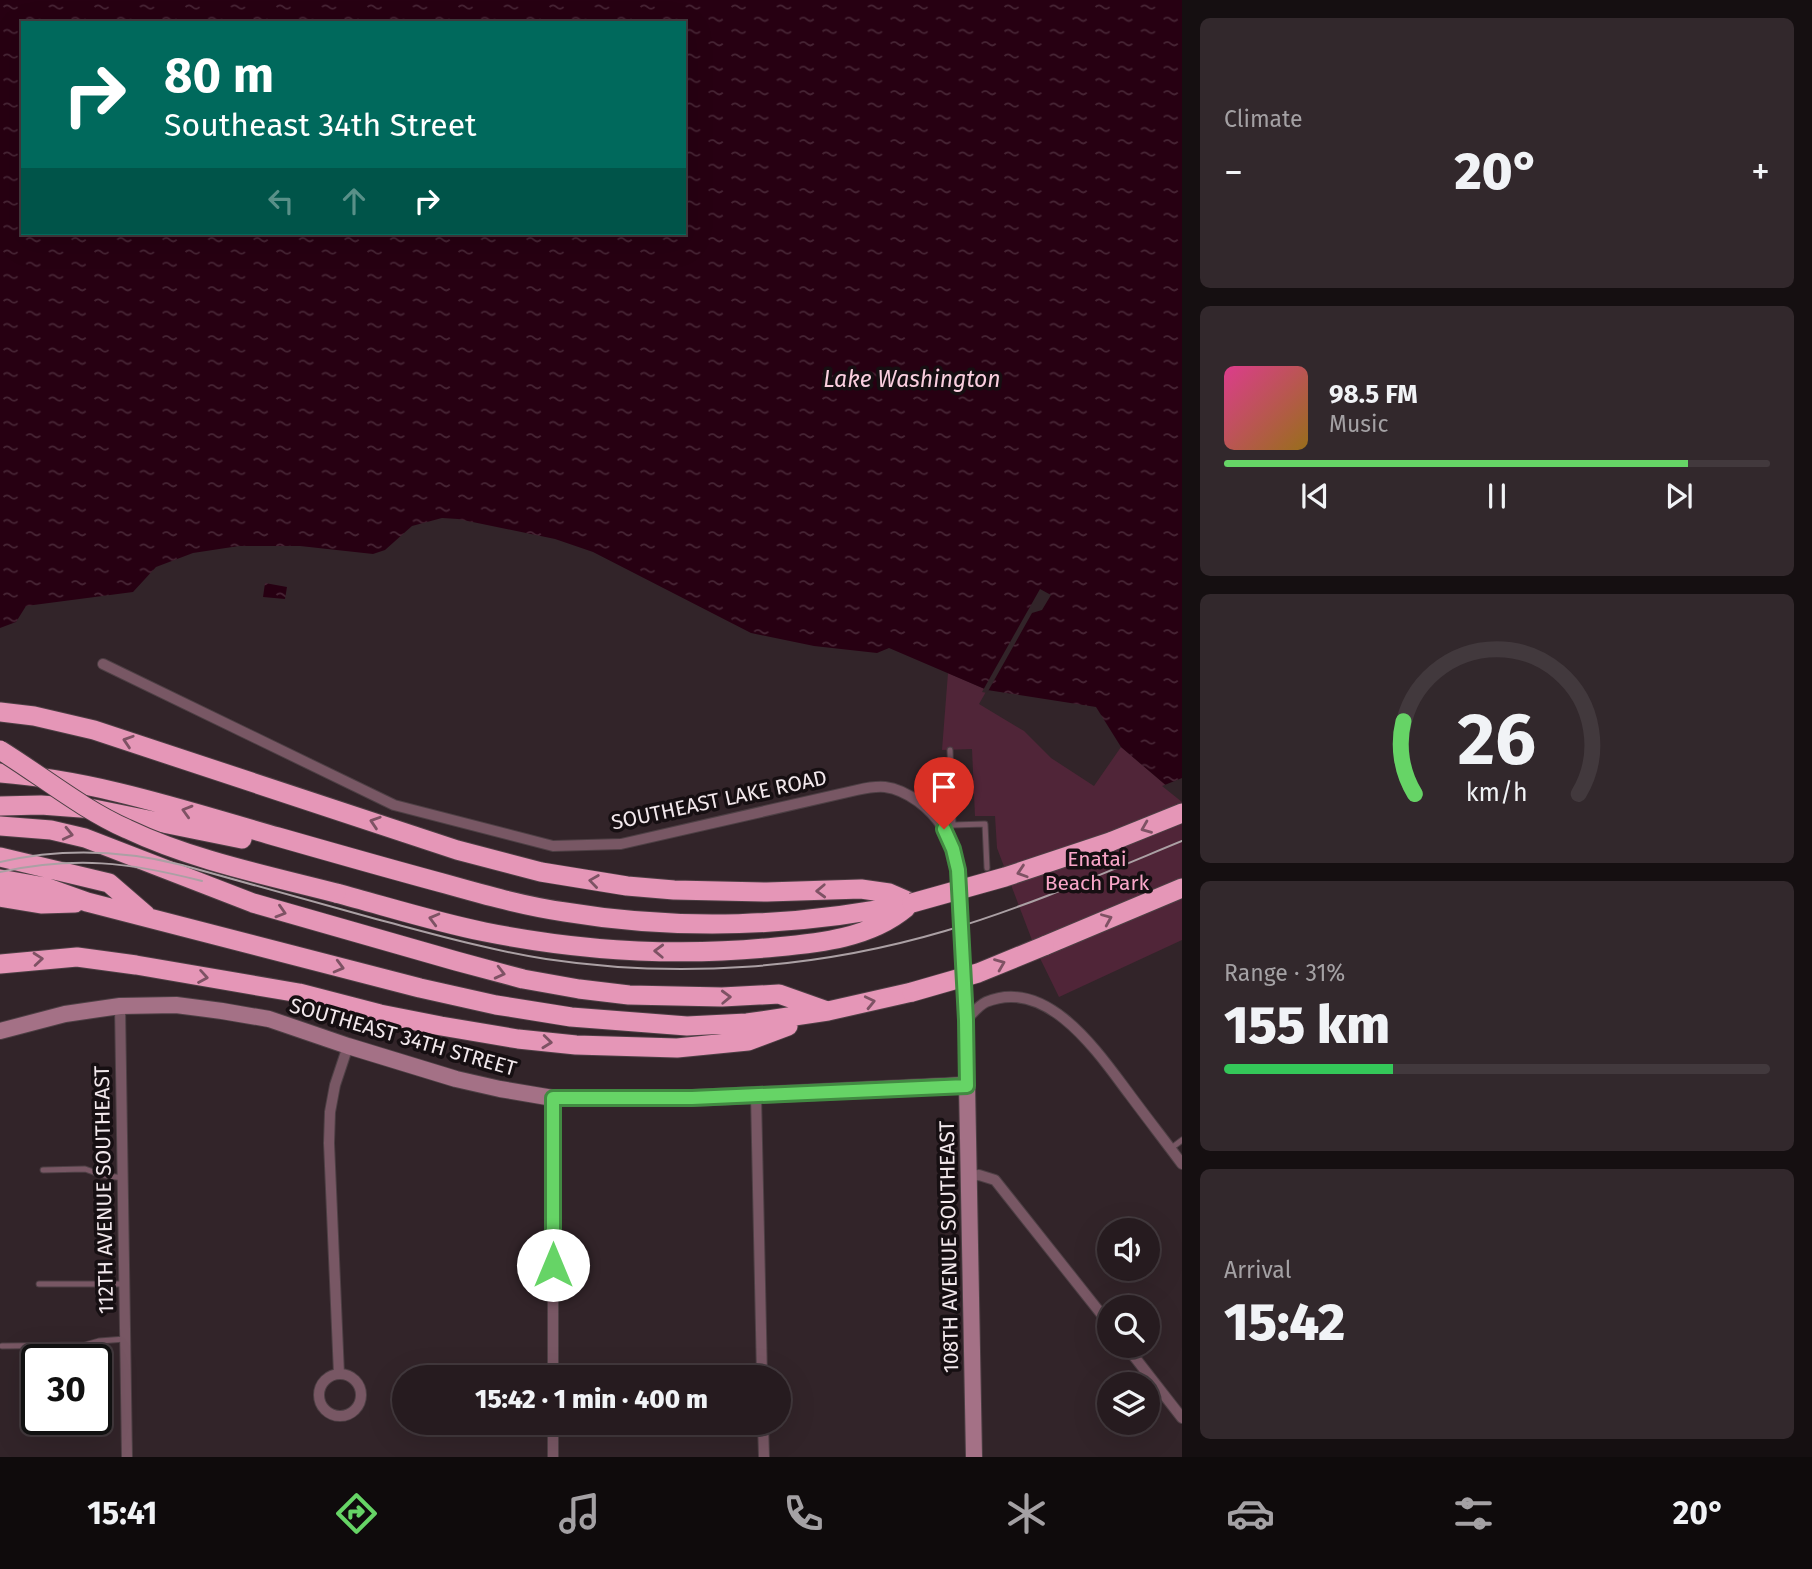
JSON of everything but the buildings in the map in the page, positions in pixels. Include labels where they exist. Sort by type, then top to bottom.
[{"type":"highway","points":[[0,712],[34,716],[93,730],[457,850],[541,872],[627,886],[674,890],[767,892],[861,888],[892,906]]},
{"type":"highway","points":[[0,750],[105,817],[144,837],[218,862],[484,932],[559,944],[638,950],[727,950],[795,945],[851,936],[892,906]]},
{"type":"highway","points":[[0,773],[76,784],[142,798],[519,904],[566,913],[676,923],[793,921],[912,903],[1077,854],[1182,813]]},
{"type":"highway","points":[[0,806],[94,809],[370,864]]},
{"type":"highway","points":[[0,826],[51,830],[85,838],[253,903],[523,979],[629,995],[722,997],[779,994],[828,1011]]},
{"type":"highway","points":[[7,859],[109,883],[150,918]]},
{"type":"highway","points":[[0,879],[45,887],[87,902],[496,1005],[571,1017],[687,1026],[747,1023],[828,1011],[912,992],[978,973],[1182,888]]},
{"type":"highway","points":[[0,897],[41,904],[87,902]]},
{"type":"highway","points":[[0,964],[77,957],[136,964],[299,993],[380,1014],[441,1026],[518,1039],[576,1045],[677,1048],[748,1041],[828,1011]]},
{"type":"street","name":"SOUTHEAST LAKE ROAD","points":[[103,664],[394,805],[553,846],[621,844],[875,787],[900,791],[916,800],[948,827]]},
{"type":"street","name":"108TH AVENUE SOUTHEAST","points":[[948,827],[958,870],[966,1020],[974,1457]]},
{"type":"street","points":[[966,1020],[984,1003],[1004,997],[1025,999],[1063,1017],[1091,1043],[1182,1164]]},
{"type":"street","name":"SOUTHEAST 34TH STREET","points":[[0,1031],[65,1014],[120,1006],[176,1005],[269,1019],[456,1079],[553,1098],[692,1098],[967,1086]]},
{"type":"street","name":"112TH AVENUE SOUTHEAST","points":[[120,1006],[127,1457]]},
{"type":"street","points":[[339,1374],[329,1143],[330,1112],[335,1085],[348,1046]]},
{"type":"street","points":[[756,1095],[762,1365]]},
{"type":"street","points":[[553,1098],[553,1365]]},
{"type":"street","points":[[969,1176],[979,1175],[995,1180],[1097,1309]]},
{"type":"street","points":[[1135,1358],[1182,1418]]},
{"type":"street","points":[[339,1374],[355,1379],[362,1394],[356,1409],[341,1416],[326,1410],[319,1396],[325,1381],[339,1374]]},
{"type":"street","points":[[553,1435],[553,1457]]},
{"type":"street","points":[[764,1435],[764,1457]]},
{"type":"lane","points":[[950,750],[948,827],[985,824],[987,868]]},
{"type":"lane","points":[[1170,1149],[1182,1140]]},
{"type":"lane","points":[[43,1170],[85,1169],[123,1178]]},
{"type":"lane","points":[[39,1284],[124,1284]]},
{"type":"lane","points":[[2,1346],[85,1345],[125,1339]]},
{"type":"green space","name":"Enatai Beach Park","points":[[948,673],[987,690],[979,704],[1024,731],[1051,758],[1094,786],[1121,747],[1182,799],[1182,940],[1059,997],[1035,948],[997,848],[995,816],[975,816],[972,749],[942,750]]},
{"type":"water","name":"Lake Washington","points":[[0,0],[1182,0],[1182,799],[1121,747],[1096,707],[987,690],[889,648],[877,653],[814,646],[751,633],[593,552],[555,539],[458,519],[442,518],[412,526],[385,550],[373,554],[300,546],[239,546],[193,553],[156,567],[133,592],[26,606],[16,622],[0,628]]},
{"type":"water","points":[[265,583],[287,587],[285,599],[263,597]]},
{"type":"pier","points":[[1040,589],[1051,595],[1042,610],[1032,613],[987,693],[982,692]]},
{"type":"pier","points":[[1182,778],[1182,802],[1162,786]]},
{"type":"tram line","points":[[0,862],[46,854],[137,856],[182,865],[503,951],[596,965],[697,969],[797,962],[896,944],[1005,911],[1182,841]]},
{"type":"tram line","points":[[0,872],[53,864],[102,863],[150,869],[202,881]]},
{"type":"route","points":[[553,1265],[553,1098],[692,1098],[967,1086],[958,870],[944,829]]}]
